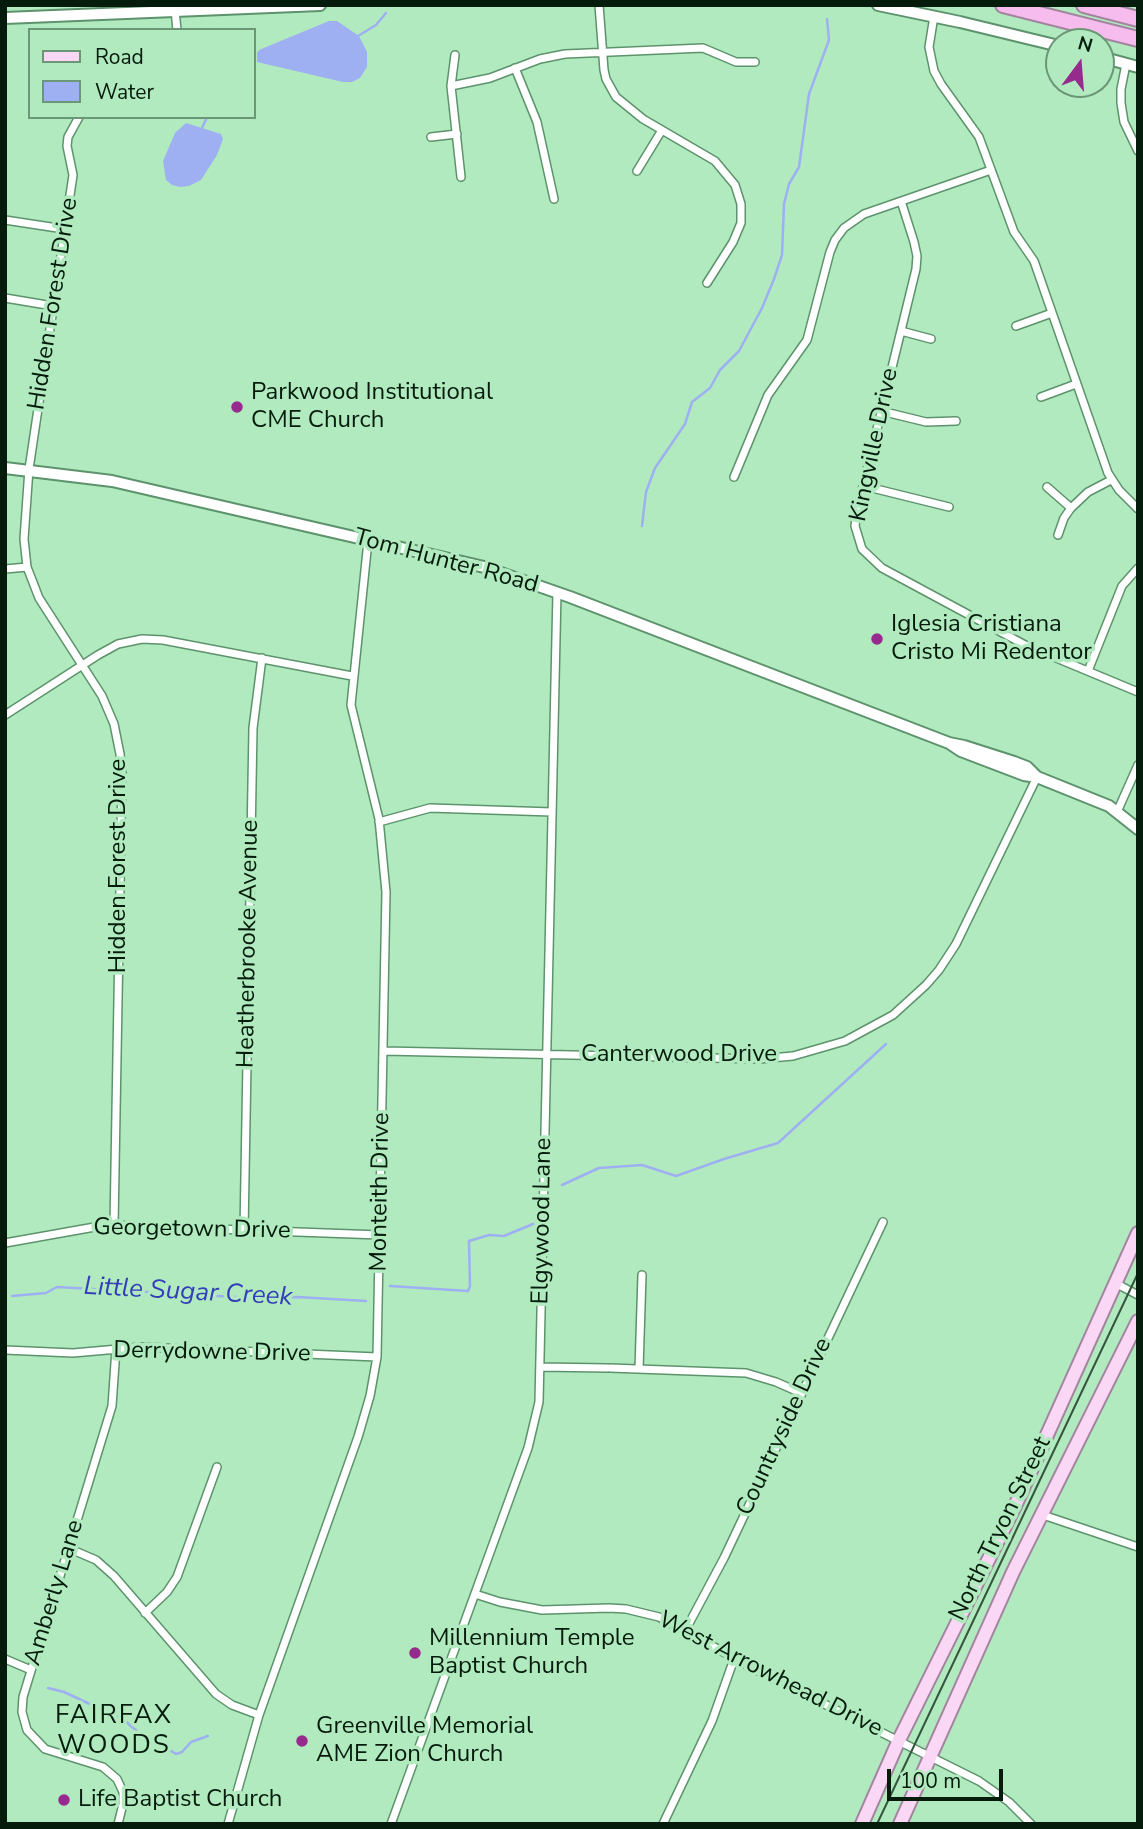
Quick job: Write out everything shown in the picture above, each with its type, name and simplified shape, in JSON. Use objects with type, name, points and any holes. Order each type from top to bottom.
[{"type":"highway","points":[[1003,5],[1138,39]]},
{"type":"highway","points":[[1084,5],[1138,19]]},
{"type":"main road","name":"North Tryon Street","points":[[862,1824],[899,1740],[1015,1506],[1138,1233]]},
{"type":"main road","name":"North Tryon Street","points":[[901,1824],[985,1631],[1138,1321]]},
{"type":"street","points":[[5,18],[320,5]]},
{"type":"street","points":[[599,5],[606,79],[616,97],[632,112],[715,161],[729,176],[739,194],[741,214],[738,232],[707,283]]},
{"type":"street","points":[[878,5],[1045,44]]},
{"type":"street","points":[[175,10],[177,28]]},
{"type":"street","points":[[934,16],[929,47],[934,71],[940,84],[975,130],[1014,232],[1034,261],[1111,480],[1138,509]]},
{"type":"street","points":[[451,86],[490,78],[555,55],[704,48],[736,62],[755,62]]},
{"type":"street","points":[[455,55],[451,86],[461,177]]},
{"type":"street","points":[[1115,61],[1132,65],[1121,89],[1121,103],[1124,122],[1138,151]]},
{"type":"street","points":[[515,68],[537,122],[554,199]]},
{"type":"street","name":"Hidden Forest Drive","points":[[78,119],[66,146],[74,175],[29,470],[24,539],[27,567],[38,598],[102,696],[111,714],[119,744],[122,774],[114,1225]]},
{"type":"street","points":[[637,171],[662,130]]},
{"type":"street","points":[[431,137],[457,134]]},
{"type":"street","points":[[734,477],[768,395],[807,340],[835,240],[856,218],[991,170]]},
{"type":"street","name":"Kingville Drive","points":[[901,201],[917,256],[855,526],[862,549],[872,561],[1024,645],[1138,692]]},
{"type":"street","points":[[5,220],[64,229]]},
{"type":"street","points":[[5,298],[53,306]]},
{"type":"street","points":[[1016,326],[1052,313]]},
{"type":"street","points":[[901,331],[931,339]]},
{"type":"street","points":[[1041,397],[1076,384]]},
{"type":"street","points":[[881,411],[926,422],[956,421]]},
{"type":"street","name":"Tom Hunter Road","points":[[5,468],[112,481],[484,567],[556,592],[948,743],[961,751],[1020,774],[1037,776],[1100,802],[1138,829]]},
{"type":"street","points":[[1058,535],[1063,518],[1071,508],[1088,492],[1111,480]]},
{"type":"street","points":[[864,486],[949,507]]},
{"type":"street","points":[[1047,487],[1071,508]]},
{"type":"street","name":"Monteith Drive","points":[[228,1824],[259,1715],[358,1437],[370,1396],[377,1357],[387,910],[379,822],[353,717],[352,676],[368,541]]},
{"type":"street","points":[[5,569],[27,567]]},
{"type":"street","points":[[1088,671],[1122,586],[1138,568]]},
{"type":"street","name":"Elgywood Lane","points":[[391,1824],[531,1437],[539,1402],[556,592]]},
{"type":"street","points":[[5,716],[82,665],[118,645],[142,639],[163,640],[352,676]]},
{"type":"street","name":"Heatherbrooke Avenue","points":[[244,1230],[253,728],[262,659]]},
{"type":"street","points":[[1117,812],[1138,765]]},
{"type":"street","name":"Canterwood Drive","points":[[384,1051],[770,1058],[814,1052],[865,1032],[905,1004],[926,985],[948,957],[1037,776]]},
{"type":"street","points":[[379,822],[414,810],[438,807],[552,812]]},
{"type":"street","name":"Countryside Drive","points":[[685,1631],[724,1558],[883,1222]]},
{"type":"street","name":"Georgetown Drive","points":[[5,1243],[114,1225],[380,1236]]},
{"type":"street","points":[[639,1369],[642,1275]]},
{"type":"street","points":[[1115,1283],[1138,1295]]},
{"type":"street","name":"Derrydowne Drive","points":[[5,1350],[73,1353],[141,1347],[377,1357]]},
{"type":"street","name":"Amberly Lane","points":[[117,1349],[112,1406],[23,1697],[22,1712],[27,1730],[45,1749],[111,1772],[123,1792],[118,1824]]},
{"type":"street","points":[[540,1367],[746,1373],[769,1379],[801,1393]]},
{"type":"street","points":[[145,1613],[167,1592],[177,1577],[217,1467]]},
{"type":"street","points":[[1043,1514],[1138,1547]]},
{"type":"street","points":[[68,1548],[87,1555],[105,1568],[215,1694],[232,1705],[259,1715]]},
{"type":"street","name":"West Arrowhead Drive","points":[[475,1594],[541,1610],[597,1607],[626,1609],[659,1617],[734,1659],[979,1781],[1009,1802],[1031,1824]]},
{"type":"street","points":[[5,1659],[31,1670]]},
{"type":"street","points":[[663,1824],[712,1721],[734,1659]]},
{"type":"water","points":[[329,21],[337,21],[359,36],[367,52],[367,67],[360,78],[343,82],[257,62],[259,50]]},
{"type":"water","points":[[186,123],[221,134],[223,139],[217,155],[201,180],[180,187],[166,180],[163,161],[175,133]]},
{"type":"waterway","points":[[358,36],[376,25],[386,13]]},
{"type":"waterway","points":[[642,526],[646,492],[655,468],[685,424],[692,402],[710,388],[720,370],[739,351],[774,279],[782,255],[784,204],[789,184],[799,167],[809,94],[829,40],[827,19]]},
{"type":"waterway","points":[[202,128],[206,119]]},
{"type":"waterway","name":"Little Sugar Creek","points":[[562,1185],[599,1168],[642,1165],[676,1176],[778,1143],[886,1044]]},
{"type":"waterway","name":"Little Sugar Creek","points":[[390,1286],[468,1291],[469,1241],[489,1235],[504,1236],[533,1224]]},
{"type":"waterway","name":"Little Sugar Creek","points":[[12,1296],[46,1293],[57,1287],[366,1301]]},
{"type":"waterway","points":[[48,1688],[64,1692],[124,1720],[145,1738],[150,1738],[176,1754],[182,1752],[191,1742],[208,1736]]},
{"type":"tram line","points":[[877,1824],[1138,1273]]},
{"type":"place","name":"Parkwood Institutional CME Church","points":[[237,407]]},
{"type":"place","name":"Iglesia Cristiana Cristo Mi Redentor","points":[[877,639]]},
{"type":"place","name":"Millennium Temple Baptist Church","points":[[415,1653]]},
{"type":"place","name":"Greenville Memorial AME Zion Church","points":[[302,1741]]},
{"type":"place","name":"Life Baptist Church","points":[[64,1800]]},
{"type":"district","name":"FAIRFAX WOODS","points":[[114,1732]]}]
